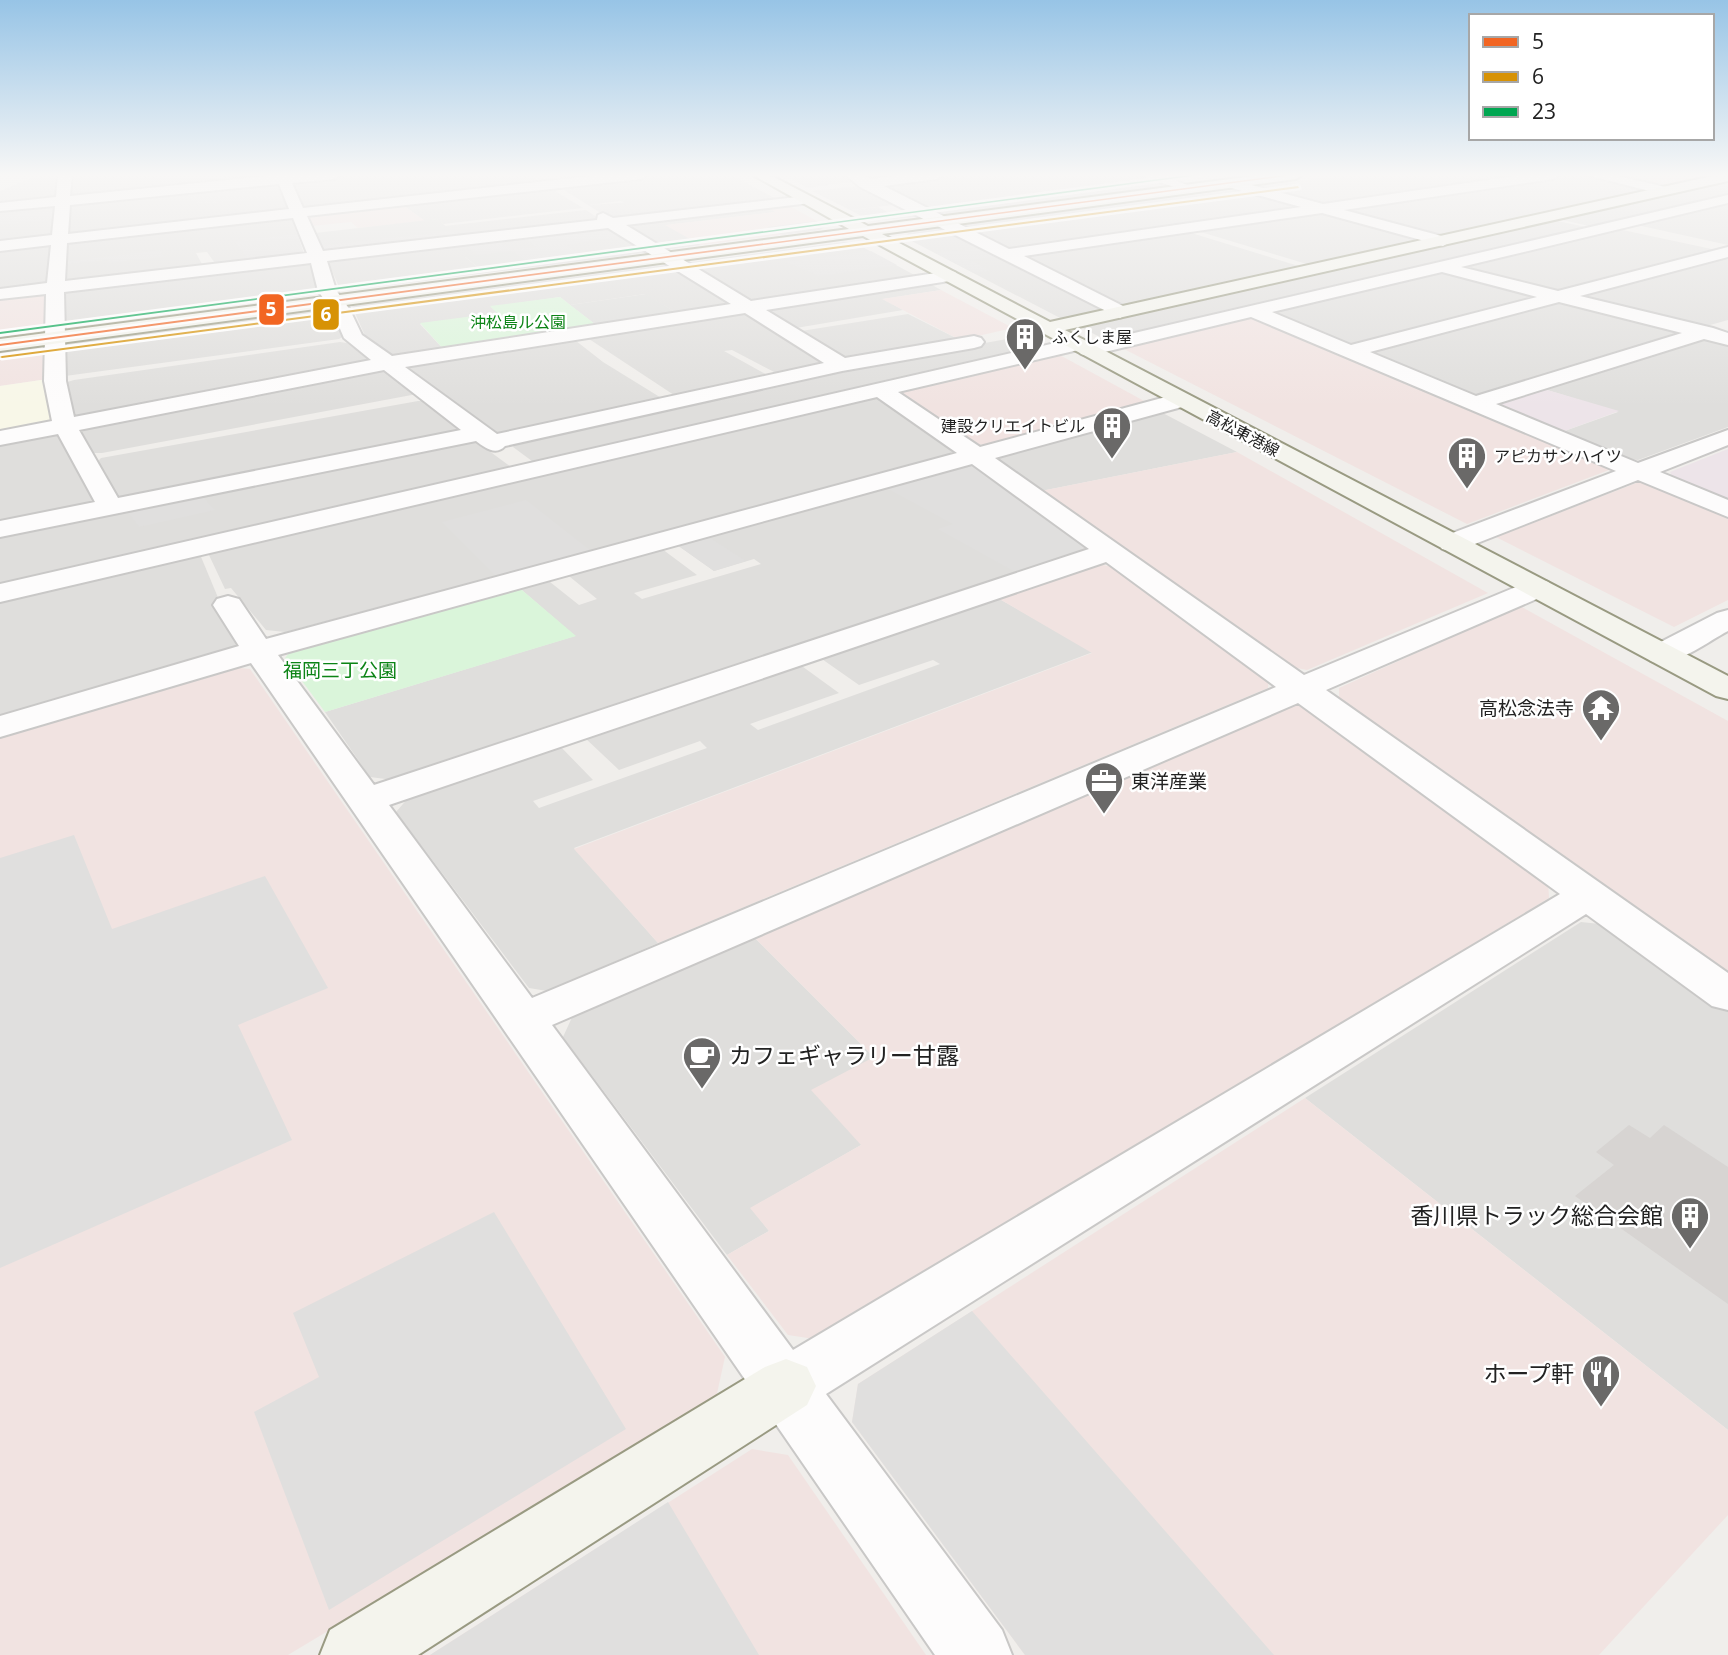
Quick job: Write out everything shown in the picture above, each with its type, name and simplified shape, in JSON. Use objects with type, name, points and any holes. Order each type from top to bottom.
[{"type":"street","points":[[59,252],[55,381],[64,424],[110,506]]},
{"type":"street","points":[[314,252],[333,301],[341,310],[354,338],[530,470]]},
{"type":"street","points":[[0,294],[356,252]]},
{"type":"street","points":[[659,252],[842,365]]},
{"type":"street","points":[[0,345],[705,252]]},
{"type":"street","name":"高松東港線","points":[[906,252],[1728,689]]},
{"type":"street","points":[[1004,252],[1120,312]]},
{"type":"street","points":[[1007,254],[1019,252]]},
{"type":"street","points":[[0,529],[110,506],[487,437],[842,365],[1047,328],[1392,252]]},
{"type":"street","points":[[0,593],[881,390],[1252,311],[1506,252]]},
{"type":"street","points":[[1351,351],[1720,252]]},
{"type":"street","points":[[1444,267],[1728,339]]},
{"type":"street","points":[[0,438],[388,363],[950,275]]},
{"type":"street","points":[[1252,311],[1728,509]]},
{"type":"street","points":[[1477,403],[1728,326]]},
{"type":"street","points":[[881,390],[1728,995]]},
{"type":"street","points":[[0,727],[258,651],[974,454],[1181,400]]},
{"type":"street","points":[[1452,543],[1728,437]]},
{"type":"street","points":[[366,800],[1109,552]]},
{"type":"street","points":[[520,1021],[1538,588]]},
{"type":"street","points":[[228,605],[520,1021],[786,1386],[977,1655]]},
{"type":"street","points":[[1662,654],[1728,619]]},
{"type":"street","points":[[355,1655],[786,1386],[1571,905],[1590,897]]},
{"type":"shaded area","points":[[0,252],[52,252],[50,284],[0,291]]},
{"type":"shaded area","points":[[65,252],[204,252],[196,253],[204,268],[62,282]]},
{"type":"shaded area","points":[[143,252],[162,252],[163,257],[109,263],[108,260],[64,262]]},
{"type":"shaded area","points":[[207,252],[304,254],[217,266]]},
{"type":"shaded area","points":[[244,252],[304,254],[251,262]]},
{"type":"shaded area","points":[[388,252],[502,252],[465,257],[485,273],[341,291],[327,260]]},
{"type":"shaded area","points":[[474,252],[502,252],[477,255]]},
{"type":"shaded area","points":[[515,252],[649,252],[535,267]]},
{"type":"shaded area","points":[[515,252],[577,252],[583,256],[625,252],[629,255],[535,267]]},
{"type":"shaded area","points":[[516,252],[535,267],[485,273],[464,256]]},
{"type":"shaded area","points":[[766,252],[872,252],[920,278],[747,302],[684,263]]},
{"type":"shaded area","points":[[873,252],[897,265],[819,276],[787,262]]},
{"type":"shaded area","points":[[933,252],[994,252],[1104,307],[1102,311],[1064,320]]},
{"type":"shaded area","points":[[992,252],[998,256],[970,260],[991,271],[974,273],[936,253]]},
{"type":"shaded area","points":[[1254,252],[1302,267],[1122,307],[1021,258],[1026,254]]},
{"type":"shaded area","points":[[1268,252],[1368,252],[1310,265]]},
{"type":"shaded area","points":[[1410,252],[1487,252],[1108,341],[1080,327]]},
{"type":"shaded area","points":[[1523,252],[1716,252],[1561,292],[1465,270],[1462,267]]},
{"type":"shaded area","points":[[1728,256],[1728,320],[1703,327],[1582,299],[1579,296]]},
{"type":"shaded area","points":[[308,262],[321,294],[62,327],[62,290]]},
{"type":"shaded area","points":[[672,264],[737,305],[680,315],[645,294],[570,305],[560,297],[491,307],[498,313],[420,324],[446,352],[394,358],[366,338],[352,306]]},
{"type":"shaded area","points":[[1441,272],[1540,297],[1360,345],[1345,343],[1272,314],[1272,310]]},
{"type":"shaded area","points":[[925,281],[941,290],[883,299],[903,310],[790,329],[761,306]]},
{"type":"shaded area","points":[[941,290],[1013,328],[960,340],[882,299]]},
{"type":"shaded area","points":[[49,292],[47,329],[0,335],[0,296]]},
{"type":"shaded area","points":[[646,294],[680,315],[600,328],[570,305]]},
{"type":"shaded area","points":[[1557,301],[1683,333],[1481,395],[1467,394],[1371,355],[1371,351]]},
{"type":"shaded area","points":[[331,309],[344,336],[339,339],[65,376],[64,344]]},
{"type":"shaded area","points":[[740,310],[829,362],[826,365],[780,375],[732,350],[724,351],[771,377],[677,397],[583,335]]},
{"type":"shaded area","points":[[908,314],[960,340],[850,359],[838,358],[795,332]]},
{"type":"shaded area","points":[[1247,317],[1261,318],[1606,464],[1609,470],[1467,524],[1120,347]]},
{"type":"shaded area","points":[[1024,336],[1044,347],[536,464],[513,447],[518,440],[874,363]]},
{"type":"shaded area","points":[[571,337],[603,362],[663,399],[508,433],[494,432],[403,366]]},
{"type":"shaded area","points":[[1703,338],[1728,342],[1728,427],[1638,460],[1620,458],[1559,433],[1618,412],[1544,389]]},
{"type":"shaded area","points":[[347,343],[371,361],[70,418],[64,383],[74,380]]},
{"type":"shaded area","points":[[45,349],[48,379],[0,386],[0,355]]},
{"type":"shaded area","points":[[1056,353],[1146,402],[985,445],[971,443],[897,392]]},
{"type":"shaded area","points":[[382,368],[417,394],[102,453],[91,453],[74,429]]},
{"type":"shaded area","points":[[48,379],[53,424],[0,435],[0,386]]},
{"type":"shaded area","points":[[1544,389],[1619,411],[1559,433],[1499,408],[1498,403]]},
{"type":"shaded area","points":[[877,396],[952,451],[951,456],[285,632],[266,630],[231,588],[225,589],[208,553]]},
{"type":"shaded area","points":[[425,401],[461,428],[455,433],[125,499],[117,498],[97,462],[101,458]]},
{"type":"shaded area","points":[[1159,411],[1237,452],[1041,491],[997,460],[1000,454]]},
{"type":"shaded area","points":[[63,430],[100,501],[0,524],[0,441]]},
{"type":"shaded area","points":[[458,441],[477,442],[511,467],[508,470],[0,587],[0,533]]},
{"type":"shaded area","points":[[1728,449],[1728,502],[1673,479],[1670,472]]},
{"type":"shaded area","points":[[1237,452],[1488,593],[1307,670],[1292,667],[1041,491]]},
{"type":"shaded area","points":[[958,464],[973,465],[1085,545],[1083,553],[1019,574],[938,529],[953,524],[881,485]]},
{"type":"shaded area","points":[[973,465],[1083,553],[393,780],[370,777],[325,712],[575,636],[516,585],[545,578],[579,605],[597,599],[564,572],[658,546],[697,575],[634,593],[642,599],[761,564],[754,559],[714,571],[673,542]]},
{"type":"shaded area","points":[[1639,482],[1652,483],[1728,515],[1728,600],[1674,627],[1496,537]]},
{"type":"shaded area","points":[[199,492],[215,510],[139,527],[124,507]]},
{"type":"shaded area","points":[[526,500],[591,551],[496,576],[442,522]]},
{"type":"shaded area","points":[[704,534],[746,561],[714,571],[673,542]]},
{"type":"shaded area","points":[[199,552],[239,648],[0,718],[0,598]]},
{"type":"shaded area","points":[[1096,564],[1115,567],[1269,677],[1268,688],[658,943],[574,849],[1092,653],[996,597]]},
{"type":"shaded area","points":[[996,597],[1093,652],[574,848],[658,943],[547,991],[529,988],[396,812],[409,797],[559,745],[593,780],[533,801],[539,808],[707,748],[700,741],[619,770],[584,737],[799,664],[839,693],[750,724],[758,730],[940,664],[933,660],[859,685],[819,657]]},
{"type":"shaded area","points":[[1520,606],[1728,721],[1728,974],[1339,701],[1339,688]]},
{"type":"shaded area","points":[[230,667],[250,669],[725,1357],[716,1398],[288,1655],[0,1655],[0,734]]},
{"type":"shaded area","points":[[1283,703],[1309,708],[1548,880],[1549,898],[1164,1132],[814,1339],[788,1335],[727,1255],[769,1231],[750,1208],[861,1145],[811,1090],[874,1057],[753,936]]},
{"type":"shaded area","points":[[74,835],[112,929],[265,876],[328,988],[238,1025],[292,1140],[0,1268],[0,858]]},
{"type":"shaded area","points":[[1581,922],[1609,925],[1728,1012],[1728,1430],[1305,1098]]},
{"type":"shaded area","points":[[753,936],[874,1057],[861,1145],[751,1208],[769,1231],[727,1255],[563,1037],[574,1013]]},
{"type":"shaded area","points":[[1305,1098],[1728,1430],[1728,1515],[1599,1655],[1025,1655],[852,1422],[858,1384]]},
{"type":"shaded area","points":[[494,1212],[626,1429],[329,1610],[254,1412],[319,1377],[293,1313]]},
{"type":"shaded area","points":[[972,1311],[1274,1655],[1025,1655],[852,1422],[858,1384]]},
{"type":"shaded area","points":[[752,1449],[788,1455],[926,1655],[430,1655]]},
{"type":"shaded area","points":[[668,1502],[759,1655],[430,1655],[477,1625]]},
{"type":"green space","name":"沖松島ル公園","points":[[560,297],[600,328],[446,352],[420,323],[497,313],[490,306]]},
{"type":"green space","name":"福岡三丁公園","points":[[516,585],[576,636],[325,712],[285,658],[295,646]]},
{"type":"building","name":"香川県トラック総合会館","points":[[1629,1125],[1650,1138],[1664,1125],[1728,1167],[1728,1304],[1575,1196],[1614,1165],[1596,1152]]},
{"type":"transit line","name":"23","points":[[0,333],[613,252]]},
{"type":"transit line","name":"5","points":[[0,345],[706,252]]},
{"type":"transit line","name":"6","points":[[2,357],[801,252]]},
{"type":"place","name":"ふくしま屋","points":[[1025,371]]},
{"type":"place","name":"建設クリエイトビル","points":[[1112,460]]},
{"type":"place","name":"アピカサンハイツ","points":[[1467,490]]},
{"type":"place","name":"高松念法寺","points":[[1601,742]]},
{"type":"place","name":"東洋産業","points":[[1104,815]]},
{"type":"place","name":"カフェギャラリー甘露","points":[[702,1090]]},
{"type":"place","name":"香川県トラック総合会館","points":[[1690,1250]]},
{"type":"place","name":"ホープ軒","points":[[1601,1408]]}]
